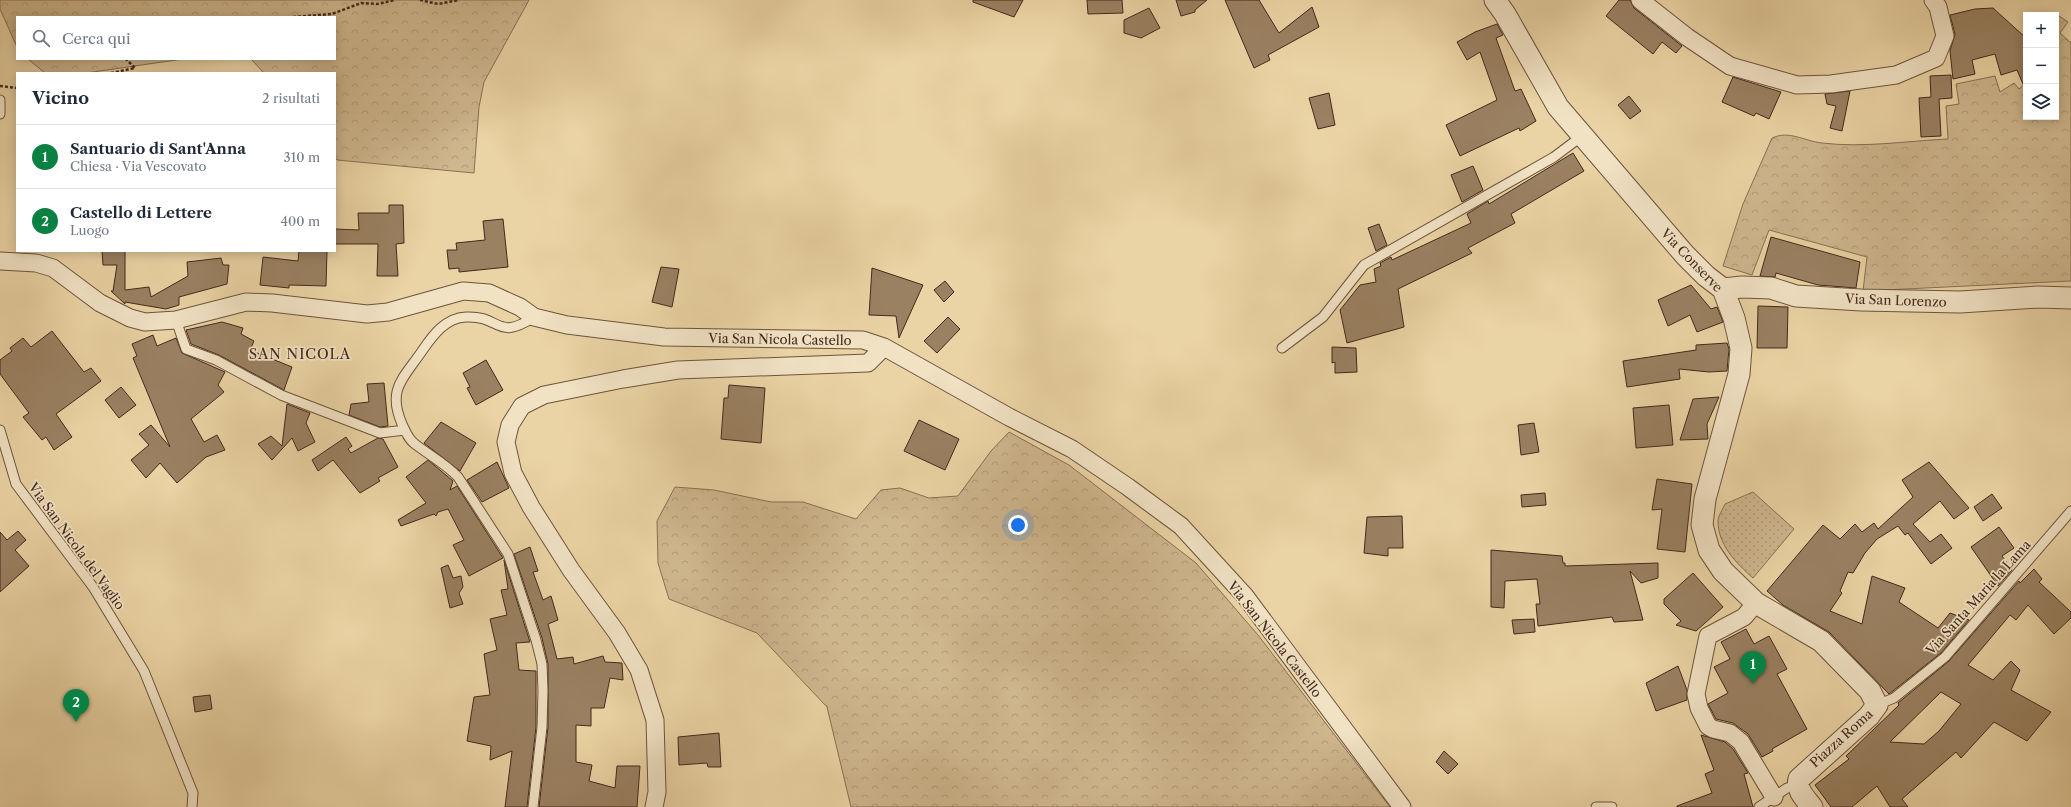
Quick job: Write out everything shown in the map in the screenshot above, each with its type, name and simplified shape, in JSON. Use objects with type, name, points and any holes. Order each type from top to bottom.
[{"type":"street","name":"Via Conserve","points":[[1494,0],[1505,14],[1558,107],[1685,255],[1706,276],[1723,289],[1734,318],[1741,348],[1739,374],[1705,499],[1702,524],[1709,550],[1723,571],[1756,603]]},
{"type":"street","points":[[1640,0],[1687,37],[1730,66],[1797,85],[1830,84],[1896,75],[1936,58],[1945,36],[1936,3]]},
{"type":"street","name":"Via San Nicola Castello","points":[[0,260],[36,263],[53,268],[100,302],[130,318],[145,322],[176,320],[246,302],[272,303],[367,314],[388,312],[463,292],[489,293],[520,307],[534,317],[567,325],[664,337],[849,339],[863,340],[884,347],[1009,417],[1072,449],[1128,487],[1181,526],[1245,596],[1402,807]]},
{"type":"street","name":"Via San Lorenzo","points":[[1723,289],[1742,287],[1772,288],[1796,296],[1861,300],[1960,302],[2038,297],[2071,298]]},
{"type":"street","points":[[654,807],[657,792],[655,720],[640,670],[618,633],[571,570],[531,507],[513,473],[506,442],[510,425],[522,406],[544,395],[678,370],[868,363],[884,347]]},
{"type":"street","points":[[1756,603],[1744,616],[1708,636],[1696,694],[1699,708],[1708,726],[1713,729],[1730,733],[1741,742],[1774,798]]},
{"type":"street","name":"Piazza Roma","points":[[1756,603],[1821,642],[1870,691],[1877,704],[1869,716],[1798,778],[1797,785]]},
{"type":"street","points":[[1797,785],[1802,795],[1812,807]]},
{"type":"lane","points":[[0,100],[0,114]]},
{"type":"lane","points":[[1282,348],[1323,317],[1364,265],[1554,157],[1582,136]]},
{"type":"lane","points":[[533,807],[542,727],[542,664],[536,640],[508,554],[458,477],[452,470],[414,443],[405,430],[396,410],[395,396],[398,387],[441,327],[448,322],[465,317],[484,318],[505,329],[519,327],[534,317]]},
{"type":"lane","points":[[176,320],[186,349],[216,360],[281,395],[380,433],[405,430]]},
{"type":"lane","name":"Via San Nicola del Vaglio","points":[[0,430],[16,484],[93,587],[144,671],[193,793],[192,807]]},
{"type":"lane","name":"Via Santa Maria la Lama","points":[[1877,704],[1894,698],[1945,656],[2071,511]]},
{"type":"lane","points":[[1759,807],[1787,788],[1797,785]]},
{"type":"lane","points":[[1596,807],[1612,807]]},
{"type":"path","points":[[306,16],[332,14],[361,3],[377,4],[395,0]]},
{"type":"path","points":[[420,0],[438,4],[459,0]]},
{"type":"path","points":[[116,72],[135,68],[127,60]]},
{"type":"path","points":[[0,86],[16,88]]},
{"type":"green space","points":[[0,0],[529,0],[484,82],[479,107],[474,173],[337,160],[336,72],[263,72],[252,60],[336,60],[336,16],[16,16],[16,45],[0,9]]},
{"type":"green space","points":[[2059,16],[2068,22],[2060,33],[2071,43],[2071,281],[1863,291],[1867,257],[1769,230],[1752,275],[1723,266],[1743,204],[1772,138],[1784,135],[1822,143],[1854,145],[1948,139],[1946,106],[1959,104],[1956,84],[1995,76],[2000,92],[2014,83],[2019,89],[2023,86],[2023,120],[2059,120]]},
{"type":"green space","points":[[29,60],[176,60],[93,72],[44,72]]},
{"type":"green space","points":[[1009,432],[1069,465],[1196,563],[1258,635],[1390,807],[851,807],[827,707],[757,633],[669,599],[658,563],[657,521],[675,487],[714,490],[771,502],[803,502],[856,519],[881,490],[900,488],[929,498],[958,496],[991,451]]},
{"type":"green space","points":[[1753,492],[1794,529],[1753,578],[1734,560],[1729,553],[1721,538],[1718,521],[1725,504]]},
{"type":"building","points":[[973,0],[1023,0],[1014,17],[973,2]]},
{"type":"building","points":[[1087,0],[1122,0],[1123,13],[1088,14]]},
{"type":"building","points":[[1176,0],[1207,0],[1195,10],[1195,12],[1181,16]]},
{"type":"building","points":[[1225,0],[1259,0],[1279,33],[1312,7],[1319,27],[1268,55],[1270,60],[1254,68]]},
{"type":"building","points":[[1619,0],[1630,0],[1634,8],[1682,46],[1676,53],[1662,42],[1653,54],[1606,16]]},
{"type":"building","points":[[1149,8],[1160,28],[1141,38],[1124,33],[1124,20]]},
{"type":"building","points":[[1993,8],[2023,35],[2023,84],[2017,70],[2001,75],[1995,54],[1972,60],[1975,74],[1953,79],[1950,51],[1955,34],[1950,15],[1975,9]]},
{"type":"building","points":[[1497,24],[1503,35],[1496,38],[1515,91],[1521,89],[1536,121],[1520,131],[1519,128],[1460,156],[1446,125],[1497,100],[1480,52],[1467,60],[1457,42],[1475,32]]},
{"type":"building","points":[[1951,75],[1952,98],[1939,99],[1941,136],[1921,137],[1919,98],[1931,97],[1930,76]]},
{"type":"building","points":[[1733,77],[1781,92],[1769,119],[1756,113],[1754,116],[1722,102]]},
{"type":"building","points":[[1850,91],[1842,131],[1830,128],[1836,106],[1827,104],[1825,94]]},
{"type":"building","points":[[1329,93],[1335,125],[1318,129],[1309,98]]},
{"type":"building","points":[[1629,96],[1641,111],[1630,119],[1618,105]]},
{"type":"building","points":[[1573,153],[1584,171],[1511,214],[1515,223],[1468,248],[1472,253],[1398,289],[1404,327],[1347,343],[1340,310],[1360,285],[1376,282],[1374,269],[1381,266],[1380,263],[1391,257],[1392,260],[1471,223],[1467,214],[1488,201],[1489,204]]},
{"type":"building","points":[[1473,166],[1483,190],[1462,202],[1451,175]]},
{"type":"building","points":[[389,205],[403,205],[404,243],[396,244],[398,276],[377,276],[378,244],[336,244],[336,229],[359,230],[358,213],[389,213]]},
{"type":"building","points":[[503,219],[508,267],[459,272],[459,268],[449,269],[447,250],[457,250],[456,243],[485,240],[483,221]]},
{"type":"building","points":[[1379,224],[1387,245],[1376,251],[1368,228]]},
{"type":"building","points":[[1771,237],[1860,262],[1856,288],[1818,285],[1776,273],[1775,277],[1760,276]]},
{"type":"building","points":[[102,252],[125,252],[125,290],[149,287],[151,297],[188,276],[187,262],[221,258],[223,265],[229,265],[227,284],[179,297],[179,305],[166,309],[125,302],[125,304],[111,291],[113,291],[117,265],[103,265]]},
{"type":"building","points":[[299,252],[327,252],[326,286],[289,285],[289,288],[260,285],[263,257],[298,261]]},
{"type":"building","points":[[661,267],[679,269],[672,307],[652,302]]},
{"type":"building","points":[[872,268],[923,285],[899,338],[896,316],[869,315]]},
{"type":"building","points":[[945,281],[954,292],[944,302],[934,290]]},
{"type":"building","points":[[1691,285],[1711,309],[1717,307],[1723,322],[1697,332],[1690,315],[1668,326],[1658,300]]},
{"type":"building","points":[[1758,306],[1788,307],[1787,348],[1757,348]]},
{"type":"building","points":[[948,317],[960,329],[937,353],[924,341]]},
{"type":"building","points":[[222,322],[243,328],[241,334],[254,341],[250,350],[292,367],[284,390],[219,355],[191,344],[186,330]]},
{"type":"building","points":[[52,331],[84,372],[91,368],[101,381],[56,414],[72,437],[54,450],[46,437],[42,440],[23,417],[29,413],[0,374],[0,360],[12,351],[10,348],[23,338],[31,347]]},
{"type":"building","points":[[153,335],[157,346],[176,338],[182,353],[225,372],[218,385],[224,392],[191,419],[204,442],[217,435],[225,450],[206,457],[177,483],[160,463],[146,478],[131,460],[149,445],[139,434],[151,425],[170,447],[133,358],[137,356],[132,344]]},
{"type":"building","points":[[1727,343],[1729,349],[1727,371],[1709,372],[1679,369],[1680,379],[1627,387],[1623,361],[1696,350],[1696,345]]},
{"type":"building","points":[[1332,347],[1356,348],[1357,372],[1335,373],[1335,362],[1332,363]]},
{"type":"building","points":[[486,360],[503,390],[476,405],[467,388],[470,387],[463,373]]},
{"type":"building","points":[[384,383],[388,426],[380,427],[349,415],[351,404],[369,402],[367,384]]},
{"type":"building","points":[[729,385],[765,388],[761,443],[721,439],[724,398],[728,398]]},
{"type":"building","points":[[121,387],[136,405],[119,418],[105,400]]},
{"type":"building","points":[[1719,397],[1707,424],[1708,439],[1680,440],[1693,399]]},
{"type":"building","points":[[287,404],[310,413],[306,423],[315,442],[298,451],[292,438],[272,460],[258,444],[271,436],[282,446]]},
{"type":"building","points":[[1669,405],[1673,445],[1636,448],[1633,408]]},
{"type":"building","points":[[919,420],[959,439],[945,470],[904,451]]},
{"type":"building","points":[[441,422],[476,443],[460,471],[424,443]]},
{"type":"building","points":[[1534,423],[1539,452],[1521,455],[1518,425]]},
{"type":"building","points":[[346,437],[352,446],[348,449],[351,453],[378,438],[383,439],[398,467],[378,478],[380,481],[360,493],[333,460],[318,471],[312,460]]},
{"type":"building","points":[[428,460],[453,481],[450,490],[457,486],[503,558],[469,576],[453,545],[464,540],[448,509],[438,512],[436,516],[434,514],[401,526],[398,520],[426,503],[406,477]]},
{"type":"building","points":[[497,462],[509,488],[482,502],[467,480]]},
{"type":"building","points":[[1929,462],[1969,508],[1954,519],[1940,501],[1913,524],[1930,542],[1941,534],[1952,548],[1931,564],[1908,533],[1905,535],[1898,526],[1877,539],[1865,553],[1853,573],[1848,572],[1840,591],[1842,593],[1830,611],[1862,624],[1872,576],[1905,588],[1899,602],[1938,628],[1950,613],[1969,620],[1941,653],[1889,694],[1829,632],[1783,605],[1767,591],[1823,525],[1840,539],[1855,524],[1862,532],[1874,523],[1878,529],[1913,497],[1902,480]]},
{"type":"building","points":[[1657,479],[1692,484],[1685,552],[1657,549],[1662,509],[1652,510]]},
{"type":"building","points":[[1545,493],[1546,505],[1522,507],[1521,495]]},
{"type":"building","points":[[1992,494],[2002,508],[1983,521],[1974,507]]},
{"type":"building","points":[[1402,516],[1403,548],[1388,548],[1388,556],[1364,553],[1367,517]]},
{"type":"building","points":[[1999,527],[2014,548],[2002,556],[2012,570],[1998,586],[1971,547]]},
{"type":"building","points":[[18,531],[26,540],[15,550],[29,566],[0,592],[0,532],[7,540]]},
{"type":"building","points":[[530,547],[538,571],[533,572],[543,600],[551,596],[558,620],[548,624],[557,659],[573,657],[574,664],[603,656],[605,662],[622,663],[623,680],[610,678],[604,708],[591,708],[591,726],[576,725],[576,762],[592,765],[589,781],[615,788],[617,766],[640,766],[637,807],[539,807],[548,727],[548,664],[542,638],[514,554]]},
{"type":"building","points":[[1491,550],[1562,556],[1565,566],[1658,563],[1658,578],[1641,583],[1630,571],[1643,620],[1614,622],[1612,617],[1538,626],[1536,604],[1540,604],[1537,579],[1505,581],[1504,608],[1491,607]]},
{"type":"building","points":[[504,560],[530,642],[516,643],[519,670],[536,671],[536,727],[527,807],[505,807],[512,751],[490,760],[491,746],[467,741],[474,697],[490,695],[484,654],[497,650],[490,619],[507,615],[501,590],[508,589]]},
{"type":"building","points":[[448,565],[453,578],[461,576],[463,587],[459,593],[463,604],[450,608],[441,568]]},
{"type":"building","points":[[2034,569],[2042,579],[2039,582],[2071,612],[2071,618],[2054,634],[2028,605],[2016,620],[2010,615],[1968,665],[1993,680],[2011,661],[2020,670],[2011,690],[2051,712],[2027,741],[1994,722],[1961,758],[1956,752],[1902,799],[1908,807],[1890,807],[1877,786],[1852,807],[1831,807],[1815,785],[1849,759],[1846,756],[1899,705],[1898,703],[1949,661],[2019,581],[2020,583]],"holes":[[[1941,692],[1961,704],[1939,731],[1924,744],[1890,742]]]},
{"type":"building","points":[[1693,573],[1723,607],[1696,631],[1676,625],[1681,621],[1664,604],[1664,599]]},
{"type":"building","points":[[1534,619],[1535,632],[1514,634],[1512,620]]},
{"type":"building","points":[[1746,629],[1754,644],[1769,636],[1787,669],[1777,674],[1807,729],[1772,749],[1773,751],[1762,757],[1748,734],[1733,723],[1716,719],[1708,704],[1728,693],[1714,667],[1730,659],[1721,642]]},
{"type":"building","points":[[1678,666],[1687,690],[1687,700],[1656,711],[1646,683]]},
{"type":"building","points":[[210,695],[212,709],[195,712],[193,697]]},
{"type":"building","points":[[719,733],[721,767],[708,767],[707,763],[679,765],[678,737]]},
{"type":"building","points":[[1701,735],[1725,742],[1733,749],[1748,773],[1744,774],[1753,807],[1677,807],[1712,793],[1705,774],[1714,770]]},
{"type":"building","points":[[1444,751],[1458,764],[1448,774],[1436,762]]},
{"type":"place","name":"Santuario di Sant'Anna","points":[[1753,684]]},
{"type":"place","name":"Castello di Lettere","points":[[76,722]]},
{"type":"district","name":"SAN NICOLA","points":[[300,354]]}]
